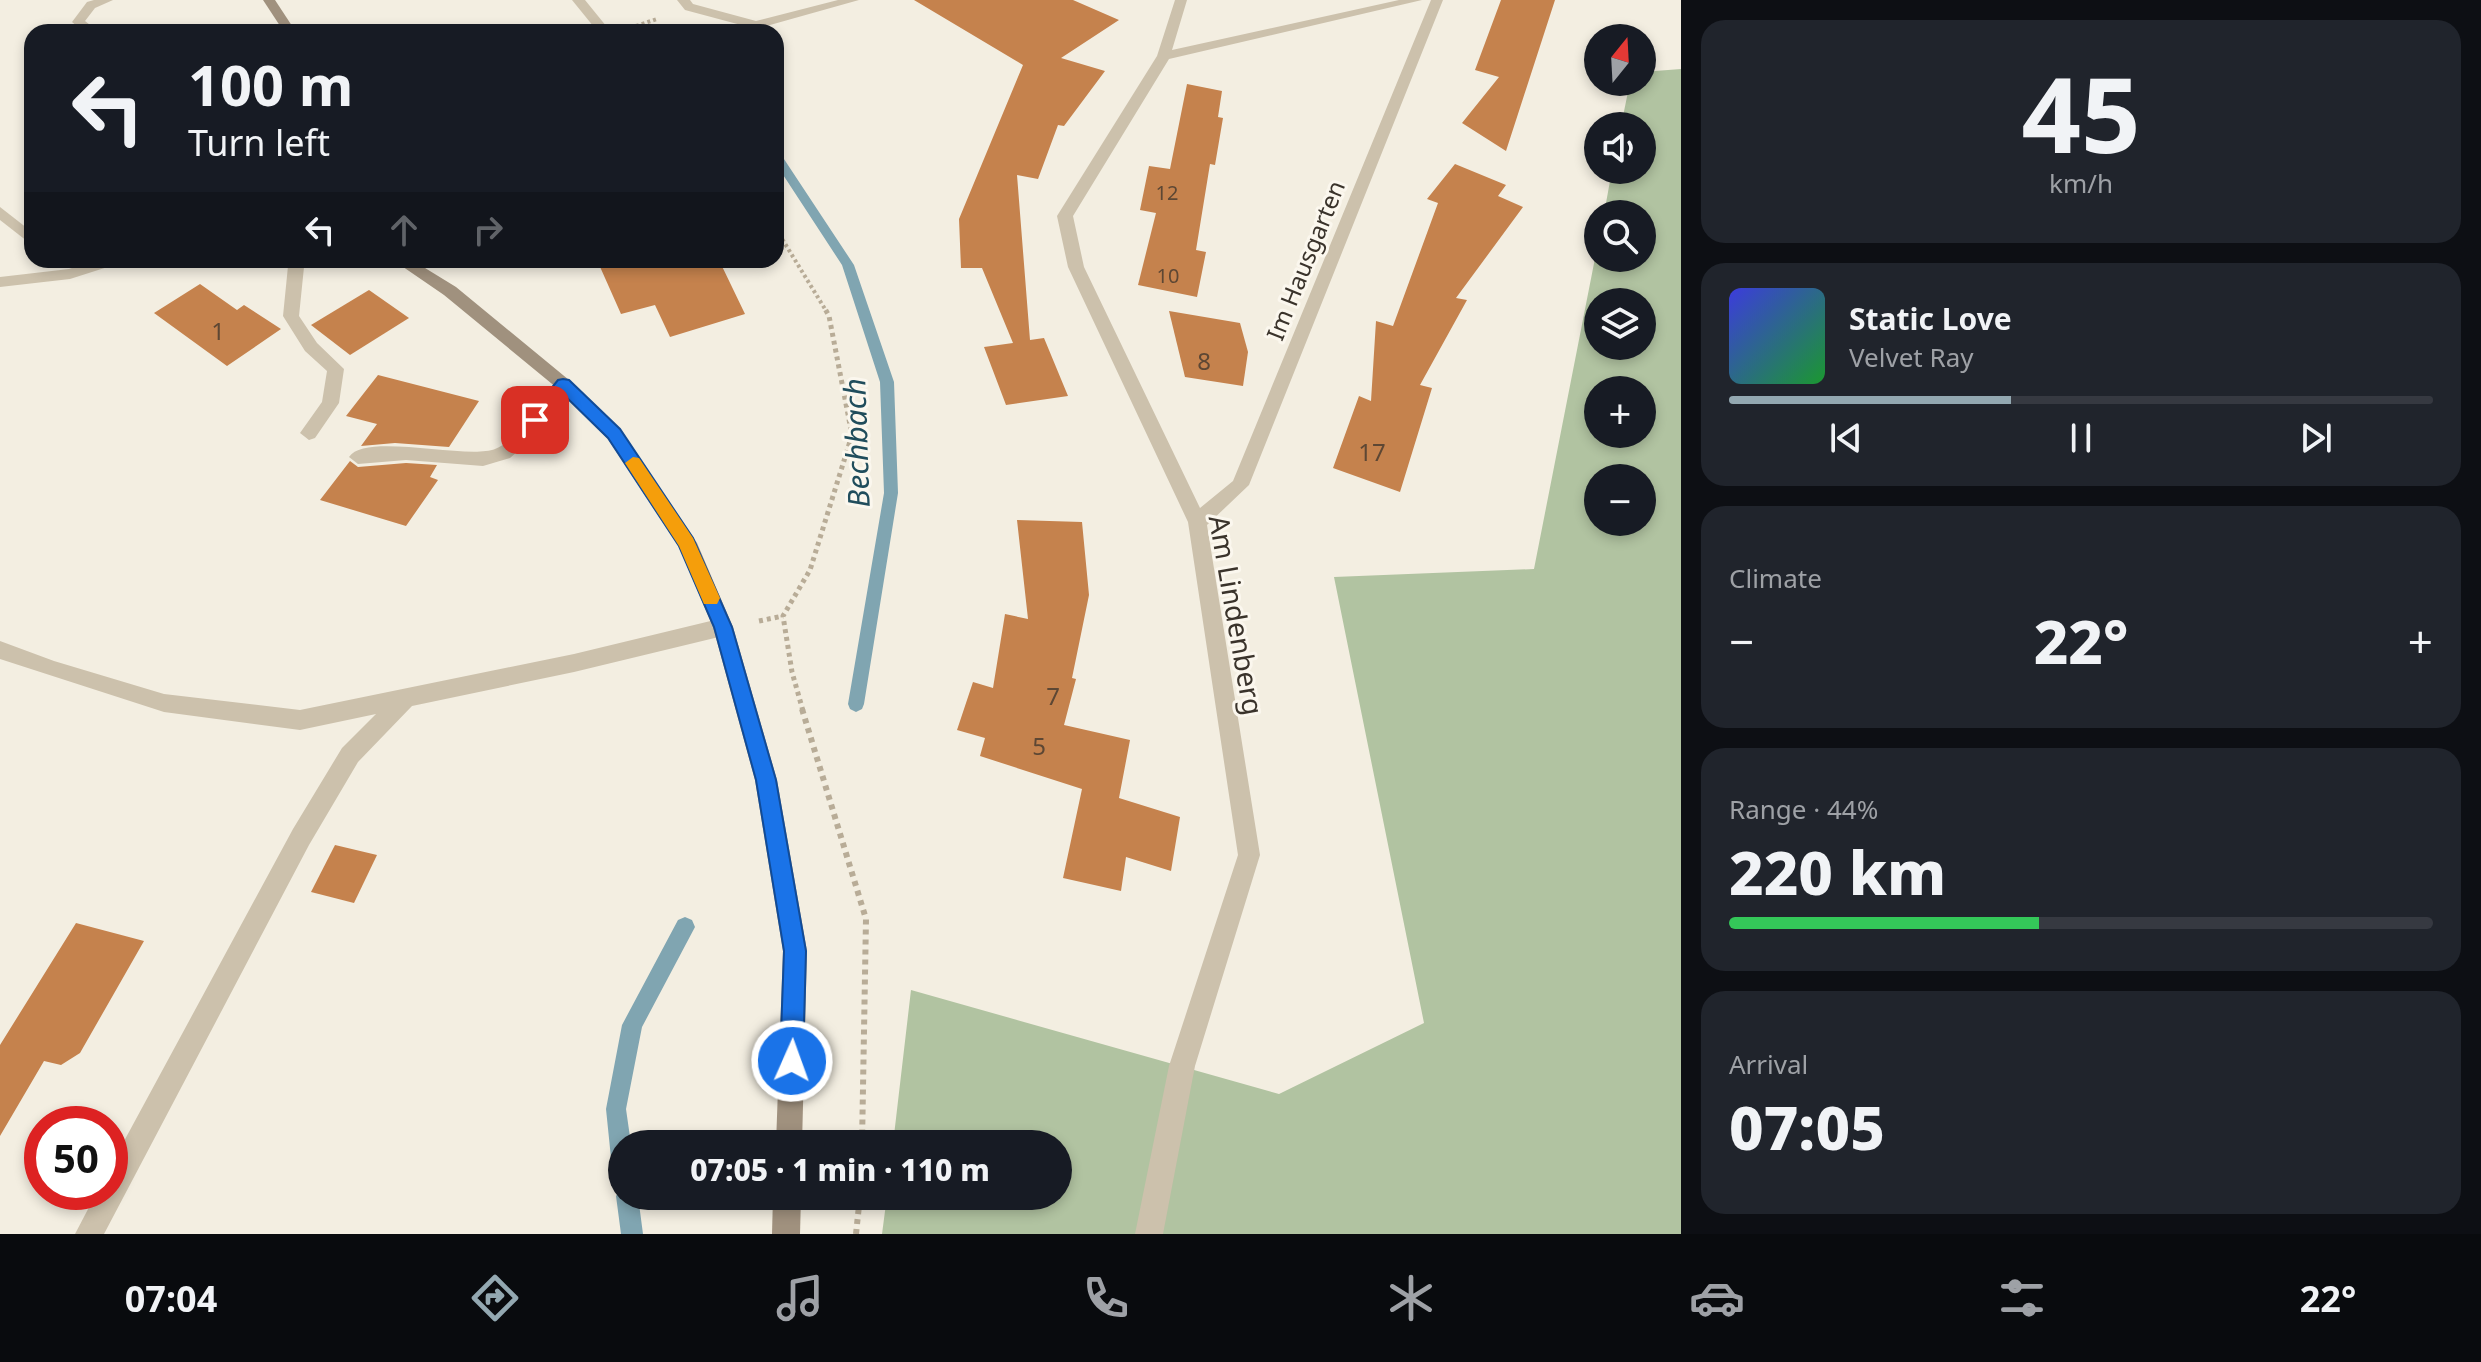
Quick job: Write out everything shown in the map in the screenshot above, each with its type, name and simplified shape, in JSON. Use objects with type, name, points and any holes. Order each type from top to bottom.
[{"type":"main road","points":[[269,0],[285,24]]},
{"type":"main road","points":[[414,268],[450,291],[563,384],[614,434],[687,543],[723,627],[766,780],[795,951],[789,1130]]},
{"type":"main road","points":[[786,1234],[787,1210]]},
{"type":"street","points":[[81,24],[78,22],[91,5],[107,0]]},
{"type":"street","points":[[578,0],[598,24]]},
{"type":"street","points":[[683,0],[689,7],[752,24]]},
{"type":"street","points":[[760,24],[853,0]]},
{"type":"street","name":"Am Lindenberg","points":[[1149,1234],[1182,1066],[1249,855],[1197,522],[1076,267],[1065,216],[1164,56],[1181,0]]},
{"type":"street","points":[[1164,56],[1416,0]]},
{"type":"street","name":"Im Hausgarten","points":[[1197,522],[1240,485],[1437,0]]},
{"type":"street","points":[[0,212],[24,233]]},
{"type":"street","points":[[63,268],[70,274]]},
{"type":"street","points":[[0,282],[70,274],[88,268]]},
{"type":"street","points":[[296,268],[291,316],[311,347],[336,369],[330,403],[309,433]]},
{"type":"street","points":[[358,457],[406,453],[483,459],[504,453],[521,438],[563,384]]},
{"type":"street","points":[[0,650],[164,703],[300,720],[574,663],[723,627]]},
{"type":"street","points":[[89,1234],[317,809],[350,755],[408,696]]},
{"type":"path","points":[[784,242],[829,316],[852,435],[810,570],[783,616],[792,672],[823,786],[866,919],[862,1130]]},
{"type":"path","points":[[856,1234],[859,1210]]},
{"type":"green space","points":[[1681,69],[1681,1234],[882,1234],[885,1210],[1072,1210],[1072,1130],[895,1130],[911,990],[1279,1094],[1424,1023],[1334,577],[1534,569],[1584,314],[1584,360],[1656,360],[1656,288],[1589,288],[1592,272],[1656,272],[1656,200],[1607,200],[1609,184],[1656,184],[1656,112],[1624,112],[1627,96],[1656,96],[1656,71]]},
{"type":"building","points":[[914,0],[1073,0],[1119,20],[1061,58],[1105,71],[1064,126],[1058,125],[1038,179],[1017,175],[1030,340],[1044,338],[1068,396],[1006,405],[984,347],[1013,343],[982,268],[961,268],[959,219],[1023,65]]},
{"type":"building","points":[[1501,0],[1555,0],[1506,151],[1462,123],[1499,77],[1475,70]]},
{"type":"building","points":[[1187,84],[1222,91],[1218,117],[1223,118],[1215,165],[1210,164],[1196,250],[1206,252],[1197,297],[1138,285],[1156,213],[1140,210],[1149,166],[1170,169]]},
{"type":"building","points":[[1455,164],[1506,185],[1498,196],[1523,207],[1456,298],[1467,300],[1420,385],[1432,388],[1400,492],[1333,468],[1359,396],[1371,401],[1376,321],[1393,326],[1438,203],[1427,199]]},
{"type":"building","points":[[601,268],[723,268],[745,314],[670,337],[655,305],[621,314]]},
{"type":"building","points":[[200,284],[237,310],[244,305],[281,329],[227,366],[154,313]]},
{"type":"building","points":[[369,290],[409,318],[350,355],[311,325]]},
{"type":"building","points":[[1169,311],[1240,323],[1248,352],[1243,386],[1185,377]]},
{"type":"building","points":[[378,375],[479,401],[449,447],[395,443],[361,446],[377,424],[346,416]]},
{"type":"building","points":[[350,461],[358,467],[406,463],[437,465],[430,477],[438,480],[406,526],[320,500]]},
{"type":"building","points":[[1017,520],[1082,522],[1089,595],[1072,678],[1076,679],[1064,725],[1130,740],[1119,798],[1180,817],[1171,871],[1126,857],[1121,891],[1063,878],[1082,789],[980,756],[985,738],[957,730],[973,682],[993,688],[1005,614],[1028,619]]},
{"type":"building","points":[[335,845],[377,855],[354,903],[311,892]]},
{"type":"building","points":[[76,923],[144,941],[80,1053],[61,1065],[44,1061],[0,1136],[0,1045]]},
{"type":"waterway","name":"Bechbach","points":[[784,167],[848,265],[887,382],[891,493],[856,704]]},
{"type":"waterway","name":"Bechbach","points":[[619,1130],[616,1109],[632,1025],[685,927]]},
{"type":"waterway","name":"Bechbach","points":[[629,1210],[632,1234]]},
{"type":"slow traffic","points":[[633,463],[687,543],[711,598]]},
{"type":"route","points":[[535,420],[563,384],[614,434],[687,543],[723,627],[766,780],[795,951],[792,1061]]}]
